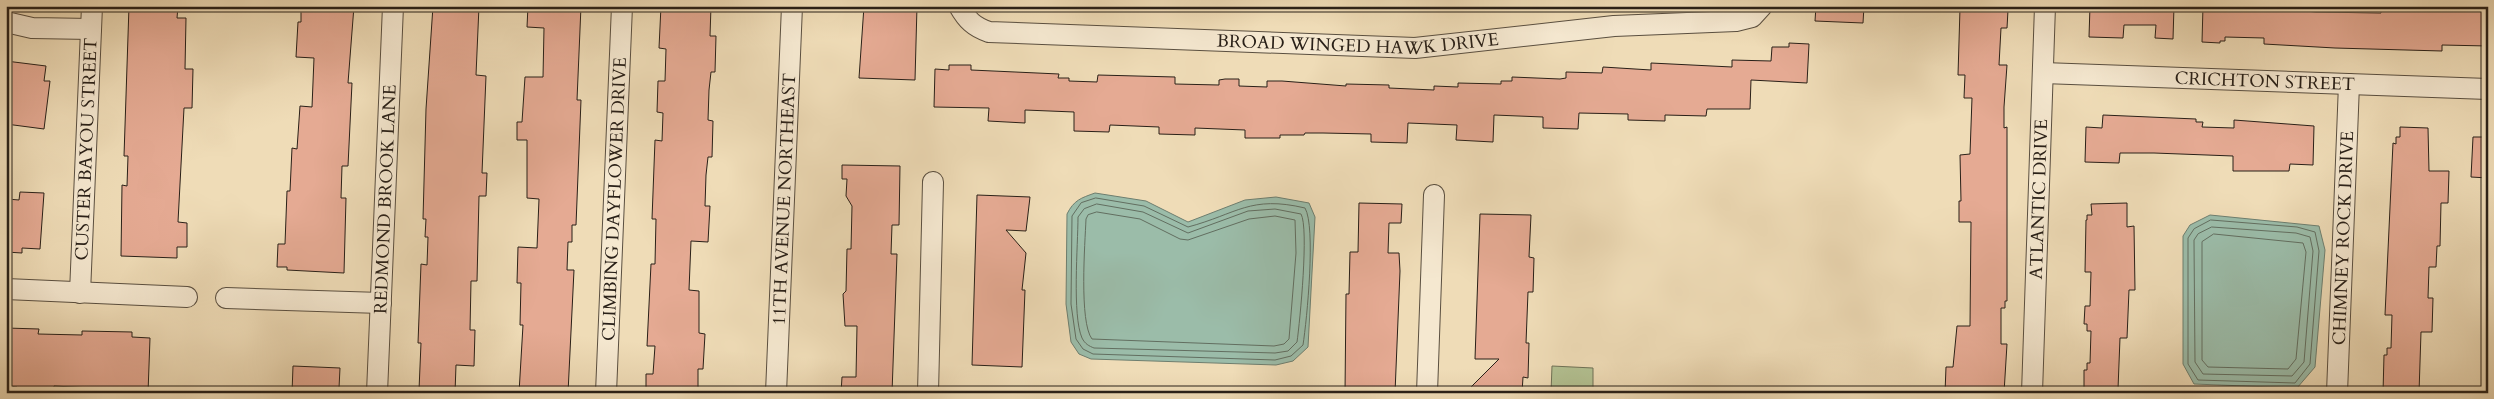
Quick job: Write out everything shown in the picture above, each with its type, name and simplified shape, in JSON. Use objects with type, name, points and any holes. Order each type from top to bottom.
[{"type":"street","name":"CUSTER BAYOU STREET","points":[[80,293],[92,6]]},
{"type":"street","name":"REDMOND BROOK LANE","points":[[378,393],[393,6]]},
{"type":"street","name":"CLIMBING DAYFLOWER DRIVE","points":[[606,393],[622,6]]},
{"type":"street","name":"11TH AVENUE NORTHEAST","points":[[776,393],[792,6]]},
{"type":"street","name":"BROAD WINGED HAWK DRIVE","points":[[959,6],[967,19],[976,28],[989,32],[1415,48],[1614,26],[1736,21],[1752,17],[1762,6]]},
{"type":"street","name":"ATLANTIC DRIVE","points":[[2032,393],[2045,6]]},
{"type":"street","points":[[6,22],[32,28],[91,29]]},
{"type":"street","name":"CRICHTON STREET","points":[[2043,73],[2488,89]]},
{"type":"street","name":"CHIMNEY ROCK DRIVE","points":[[2337,393],[2349,84]]},
{"type":"street","points":[[928,393],[933,182]]},
{"type":"street","points":[[1427,393],[1434,195]]},
{"type":"street","points":[[6,289],[187,297]]},
{"type":"street","points":[[226,298],[380,303]]},
{"type":"shaded area","points":[[1552,366],[1593,368],[1593,393],[1551,393]]},
{"type":"water","points":[[1095,193],[1146,201],[1188,222],[1245,200],[1276,197],[1309,203],[1315,217],[1308,347],[1293,361],[1276,365],[1091,359],[1079,354],[1071,342],[1066,304],[1067,214],[1078,200]]},
{"type":"water","points":[[2210,215],[2319,226],[2325,250],[2315,367],[2297,388],[2194,384],[2183,364],[2183,236],[2190,225]]},
{"type":"building","points":[[129,6],[178,6],[177,18],[186,18],[185,69],[193,69],[192,108],[184,108],[178,222],[187,223],[187,247],[177,247],[177,258],[121,256],[122,185],[127,186],[128,156],[124,156]]},
{"type":"building","points":[[301,6],[354,6],[348,83],[352,83],[348,166],[342,166],[341,198],[346,198],[344,273],[287,270],[287,267],[277,267],[278,244],[285,244],[287,191],[290,191],[292,148],[297,149],[300,106],[312,107],[314,58],[296,57],[298,22],[301,22]]},
{"type":"building","points":[[433,6],[479,6],[476,75],[486,76],[482,173],[487,173],[486,196],[479,196],[477,281],[471,281],[470,330],[475,330],[474,366],[456,365],[455,393],[420,393],[419,390],[421,343],[418,343],[421,264],[427,265],[428,237],[425,237],[426,219],[423,219],[426,109]]},
{"type":"building","points":[[528,6],[581,6],[577,100],[581,100],[576,225],[572,225],[572,242],[568,242],[567,270],[574,270],[568,393],[519,393],[523,325],[520,325],[521,283],[517,283],[518,247],[537,248],[539,199],[527,198],[527,140],[517,140],[517,122],[522,122],[525,77],[543,77],[544,28],[527,27]]},
{"type":"building","points":[[661,6],[711,6],[710,36],[716,36],[715,72],[711,72],[709,90],[708,120],[713,121],[712,157],[708,157],[706,175],[705,206],[710,206],[708,242],[691,241],[689,290],[699,291],[699,333],[705,334],[703,369],[698,369],[698,393],[646,393],[646,374],[653,374],[655,346],[647,346],[651,264],[655,264],[656,219],[652,219],[655,140],[662,141],[663,113],[657,112],[658,81],[665,81],[666,49],[659,48]]},
{"type":"building","points":[[864,6],[917,6],[915,80],[859,78]]},
{"type":"building","points":[[1816,6],[1864,6],[1863,23],[1815,21]]},
{"type":"building","points":[[2090,6],[2174,6],[2173,39],[2155,38],[2156,25],[2124,25],[2123,38],[2089,37]]},
{"type":"building","points":[[2203,6],[2283,6],[2283,9],[2316,12],[2381,13],[2381,6],[2488,6],[2488,46],[2442,45],[2442,51],[2264,44],[2264,38],[2225,37],[2225,41],[2220,41],[2220,43],[2202,42]]},
{"type":"building","points":[[1960,8],[2008,10],[2007,28],[2001,28],[1999,65],[2007,65],[2004,128],[2007,127],[2007,301],[2005,301],[2005,308],[2001,308],[2001,344],[2007,344],[2004,393],[1945,393],[1946,367],[1953,367],[1957,326],[1970,326],[1971,222],[1959,222],[1959,201],[1961,201],[1960,155],[1970,154],[1972,98],[1964,98],[1965,75],[1958,75]]},
{"type":"building","points":[[1789,43],[1809,44],[1807,83],[1751,80],[1750,109],[1707,109],[1706,116],[1665,115],[1665,121],[1628,120],[1628,114],[1579,113],[1578,129],[1543,128],[1543,117],[1494,115],[1493,142],[1456,140],[1457,125],[1408,123],[1407,143],[1371,142],[1371,134],[1305,133],[1304,135],[1280,135],[1280,138],[1245,138],[1245,130],[1195,128],[1195,135],[1159,134],[1159,127],[1110,125],[1109,132],[1074,131],[1074,112],[1025,110],[1025,123],[988,121],[989,108],[934,107],[935,69],[949,70],[949,65],[971,65],[971,70],[1059,74],[1058,78],[1069,78],[1069,81],[1097,82],[1098,75],[1175,77],[1175,84],[1219,85],[1219,80],[1239,79],[1239,86],[1267,87],[1267,81],[1282,81],[1346,86],[1346,84],[1389,85],[1389,88],[1434,90],[1434,86],[1458,87],[1458,83],[1501,84],[1501,81],[1512,81],[1512,77],[1560,79],[1566,78],[1566,72],[1602,73],[1603,67],[1651,70],[1651,63],[1732,67],[1732,60],[1771,61],[1772,47],[1789,47]]},
{"type":"building","points":[[6,61],[46,66],[44,81],[50,81],[44,129],[6,124]]},
{"type":"building","points":[[2103,115],[2196,119],[2196,122],[2203,122],[2202,127],[2234,128],[2234,120],[2314,126],[2313,165],[2290,164],[2289,171],[2233,171],[2233,156],[2154,153],[2120,153],[2119,163],[2085,162],[2086,127],[2102,128]]},
{"type":"building","points":[[2400,127],[2428,128],[2429,171],[2449,171],[2448,203],[2441,203],[2440,246],[2437,246],[2436,267],[2429,267],[2428,298],[2433,298],[2432,332],[2421,332],[2419,393],[2383,393],[2384,355],[2387,355],[2387,348],[2391,348],[2392,315],[2385,315],[2393,143],[2396,144],[2396,137],[2400,137]]},
{"type":"building","points":[[2473,137],[2488,137],[2488,178],[2471,177]]},
{"type":"building","points":[[842,165],[900,166],[899,225],[892,225],[891,254],[897,254],[892,393],[841,393],[842,377],[856,377],[857,326],[845,326],[843,294],[846,291],[847,249],[851,249],[852,206],[846,196],[847,179],[842,179]]},
{"type":"building","points":[[20,192],[44,193],[40,249],[22,248],[22,253],[6,252],[7,199],[19,200]]},
{"type":"building","points":[[977,195],[1030,197],[1026,231],[1006,230],[1026,253],[1022,290],[1025,290],[1022,367],[972,365]]},
{"type":"building","points":[[1359,203],[1402,204],[1401,223],[1389,223],[1388,253],[1399,253],[1400,271],[1395,393],[1345,393],[1346,294],[1349,294],[1350,252],[1358,252]]},
{"type":"building","points":[[2127,203],[2127,227],[2134,226],[2135,290],[2129,290],[2127,338],[2120,338],[2118,389],[2084,388],[2084,370],[2087,370],[2087,363],[2090,363],[2091,331],[2087,331],[2087,324],[2084,324],[2085,306],[2090,306],[2091,272],[2085,272],[2087,215],[2092,215],[2091,204]]},
{"type":"building","points":[[1480,214],[1531,215],[1529,257],[1534,258],[1533,292],[1528,292],[1526,343],[1529,343],[1528,378],[1523,377],[1522,393],[1465,393],[1499,359],[1475,359]]},
{"type":"building","points":[[6,328],[39,329],[38,334],[82,335],[82,331],[132,332],[132,337],[150,338],[148,393],[111,393],[111,389],[54,386],[54,391],[21,393],[17,387],[6,386]]},
{"type":"building","points":[[293,366],[340,368],[339,388],[333,388],[333,393],[292,393]]}]
